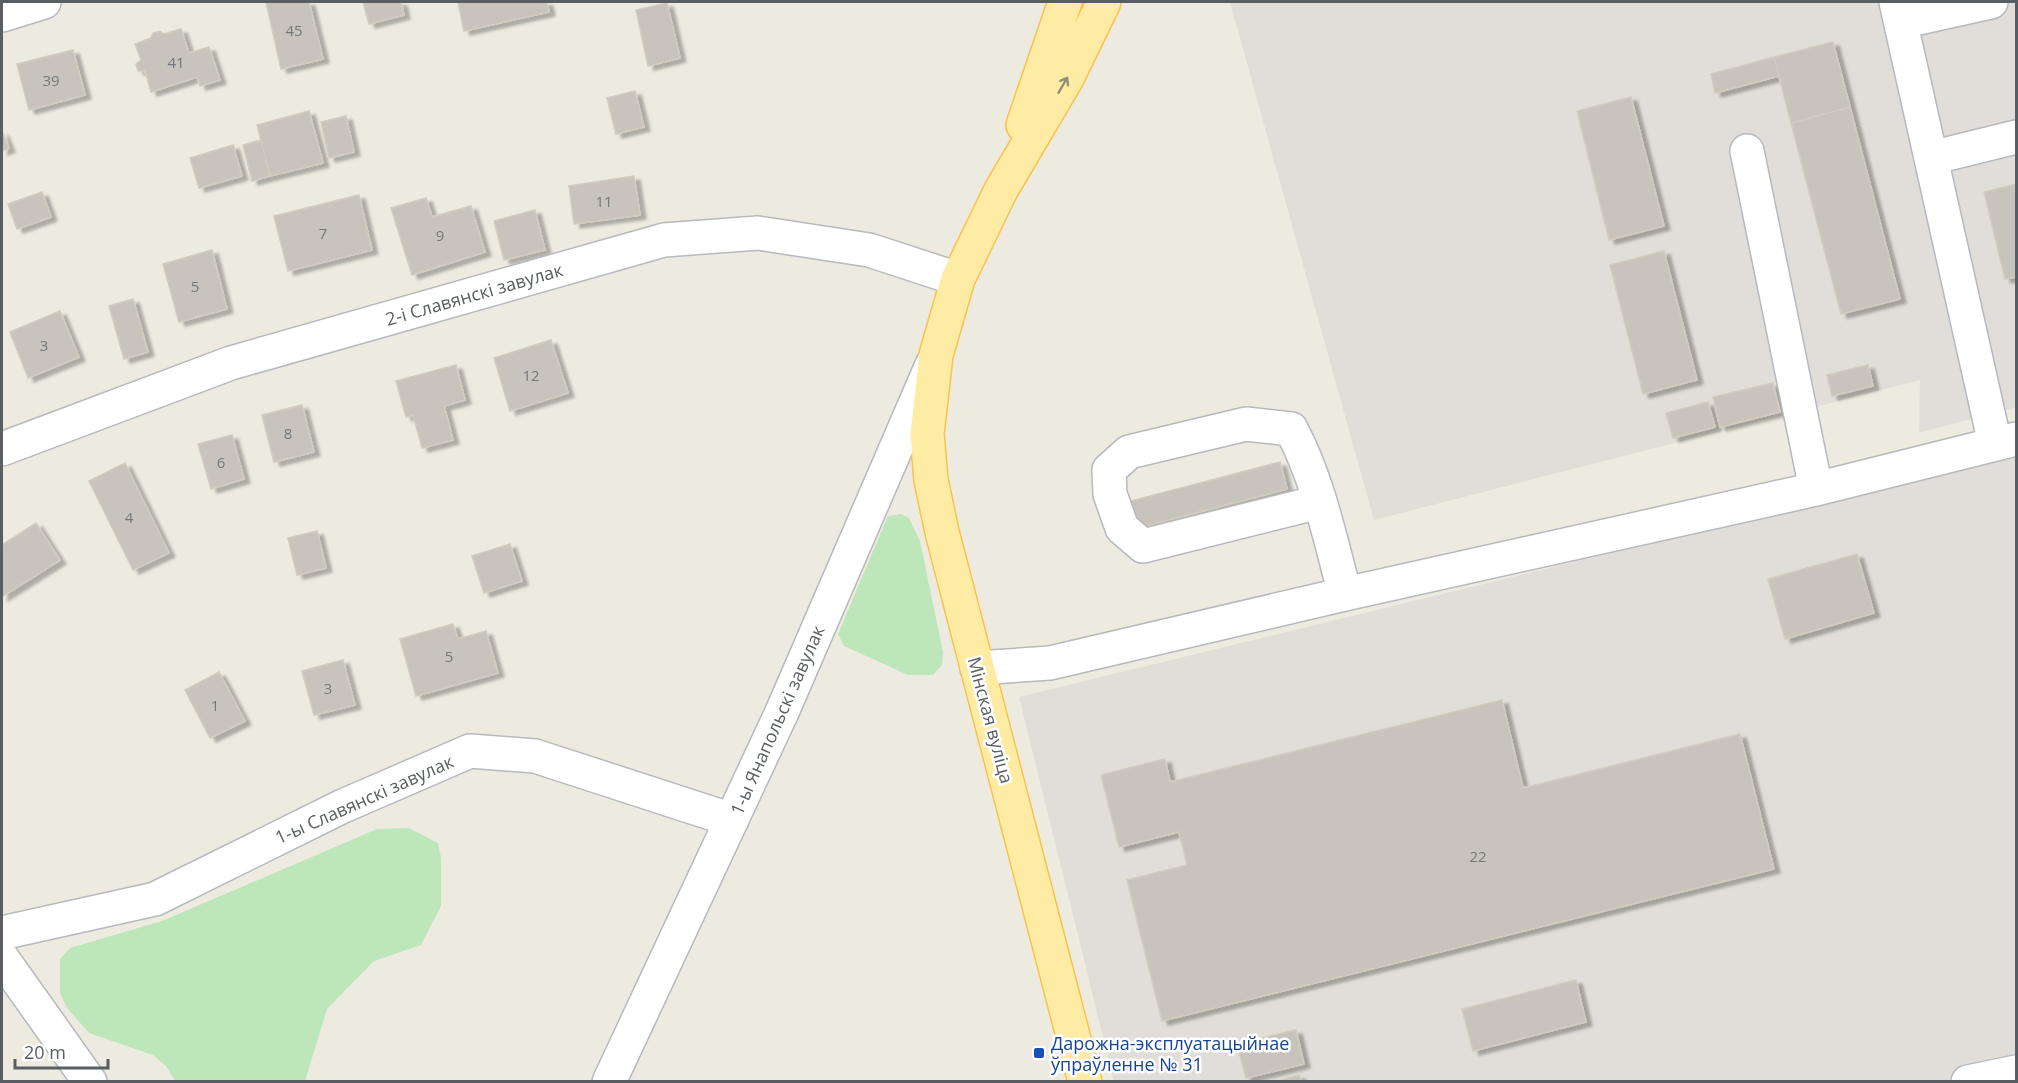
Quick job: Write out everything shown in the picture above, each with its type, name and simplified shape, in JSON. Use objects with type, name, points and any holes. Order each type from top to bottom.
[{"type":"main road","points":[[1001,190],[1065,2]]},
{"type":"main road","points":[[1001,190],[1067,78],[1104,2]]},
{"type":"main road","name":"Мінская вуліца","points":[[1001,190],[958,279],[936,355],[927,434],[931,480],[977,668],[1085,1082]]},
{"type":"street","points":[[2,15],[44,2]]},
{"type":"street","points":[[977,668],[1050,663],[1345,594],[1816,489],[2006,442],[1931,158],[1898,12],[1991,2]]},
{"type":"street","points":[[1931,158],[2016,136]]},
{"type":"street","points":[[1747,151],[1816,489]]},
{"type":"street","name":"2-і Славянскі завулак","points":[[2,449],[231,363],[664,240],[758,234],[869,250],[958,279]]},
{"type":"street","name":"1-ы Янапольскі завулак","points":[[609,1082],[782,712],[936,355]]},
{"type":"street","points":[[1319,502],[1143,546],[1122,528],[1110,494],[1109,470],[1129,452],[1246,424],[1291,429],[1305,455],[1319,502],[1345,594]]},
{"type":"street","name":"1-ы Славянскі завулак","points":[[2,933],[155,899],[343,806],[470,751],[535,756],[732,820]]},
{"type":"street","points":[[2,958],[90,1082]]},
{"type":"street","points":[[1968,1082],[2016,1072]]},
{"type":"shaded area","points":[[1230,2],[2016,2],[2016,407],[1919,433],[1920,380],[1374,520]]},
{"type":"shaded area","points":[[2016,458],[2016,1081],[1114,1081],[1019,697],[1965,467]]},
{"type":"green space","points":[[901,514],[909,518],[920,541],[943,652],[942,665],[933,675],[908,675],[844,646],[838,634],[888,516]]},
{"type":"green space","points":[[409,828],[438,843],[441,858],[441,906],[421,945],[374,961],[327,1009],[305,1081],[175,1081],[166,1066],[153,1055],[89,1033],[67,1008],[60,993],[60,959],[70,948],[162,921],[377,829]]},
{"type":"building","points":[[266,2],[309,2],[323,59],[281,69]]},
{"type":"building","points":[[363,2],[401,2],[404,15],[369,24]]},
{"type":"building","points":[[458,2],[547,2],[549,12],[464,31]]},
{"type":"building","points":[[667,3],[680,58],[648,66],[636,10]]},
{"type":"building","points":[[181,29],[189,53],[209,47],[220,80],[200,86],[197,77],[151,92],[145,71],[138,71],[136,64],[141,60],[135,44],[151,38],[153,33],[160,31],[164,34]]},
{"type":"building","points":[[1833,42],[1850,107],[1791,123],[1774,57]]},
{"type":"building","points":[[73,50],[85,95],[29,110],[17,64]]},
{"type":"building","points":[[1774,57],[1779,76],[1715,93],[1711,74]]},
{"type":"building","points":[[635,91],[644,127],[616,134],[607,98]]},
{"type":"building","points":[[1631,97],[1664,226],[1609,240],[1577,111]]},
{"type":"building","points":[[1850,107],[1900,299],[1841,314],[1791,123]]},
{"type":"building","points":[[309,111],[323,163],[270,176],[257,125]]},
{"type":"building","points":[[346,116],[354,152],[329,158],[321,122]]},
{"type":"building","points":[[2,131],[9,148],[2,151]]},
{"type":"building","points":[[261,140],[270,176],[252,181],[243,145]]},
{"type":"building","points":[[233,145],[242,176],[199,188],[190,158]]},
{"type":"building","points":[[634,176],[640,215],[574,224],[569,186]]},
{"type":"building","points":[[2016,184],[2016,277],[2005,279],[1984,192]]},
{"type":"building","points":[[42,192],[51,217],[17,229],[8,204]]},
{"type":"building","points":[[359,195],[372,250],[288,271],[274,216]]},
{"type":"building","points":[[426,198],[432,217],[471,206],[485,252],[412,275],[391,208]]},
{"type":"building","points":[[535,210],[545,250],[504,260],[494,221]]},
{"type":"building","points":[[212,250],[227,309],[179,322],[163,264]]},
{"type":"building","points":[[1664,251],[1697,380],[1643,394],[1610,265]]},
{"type":"building","points":[[133,299],[148,352],[124,359],[109,306]]},
{"type":"building","points":[[60,311],[79,357],[28,378],[10,332]]},
{"type":"building","points":[[551,340],[568,393],[510,411],[494,358]]},
{"type":"building","points":[[456,365],[465,400],[444,406],[453,440],[422,448],[413,415],[406,417],[396,381]]},
{"type":"building","points":[[1868,365],[1873,386],[1832,396],[1827,375]]},
{"type":"building","points":[[1773,383],[1780,412],[1720,427],[1713,397]]},
{"type":"building","points":[[1708,402],[1715,427],[1673,438],[1666,413]]},
{"type":"building","points":[[302,405],[314,452],[274,462],[262,415]]},
{"type":"building","points":[[232,435],[244,479],[211,489],[198,444]]},
{"type":"building","points":[[1280,462],[1287,489],[1138,528],[1131,501]]},
{"type":"building","points":[[125,463],[169,553],[133,570],[89,481]]},
{"type":"building","points":[[36,523],[60,560],[2,597],[2,545]]},
{"type":"building","points":[[317,531],[326,568],[297,575],[288,538]]},
{"type":"building","points":[[510,544],[522,581],[484,593],[472,556]]},
{"type":"building","points":[[1857,554],[1874,613],[1785,639],[1768,579]]},
{"type":"building","points":[[453,624],[458,639],[486,631],[498,673],[416,696],[400,639]]},
{"type":"building","points":[[343,660],[355,705],[314,715],[302,671]]},
{"type":"building","points":[[219,672],[245,721],[210,738],[185,690]]},
{"type":"building","points":[[1502,700],[1523,788],[1740,734],[1774,869],[1162,1021],[1127,880],[1187,865],[1179,832],[1119,847],[1101,775],[1165,759],[1170,782]]},
{"type":"building","points":[[1576,980],[1586,1022],[1473,1051],[1462,1009]]},
{"type":"building","points":[[1296,1030],[1304,1064],[1246,1078],[1237,1044]]},
{"type":"building","points":[[1299,1075],[1301,1082],[1275,1082]]},
{"type":"place","name":"Дарожна-эксплуатацыйнае ўпраўленне № 31","points":[[1039,1053]]}]
